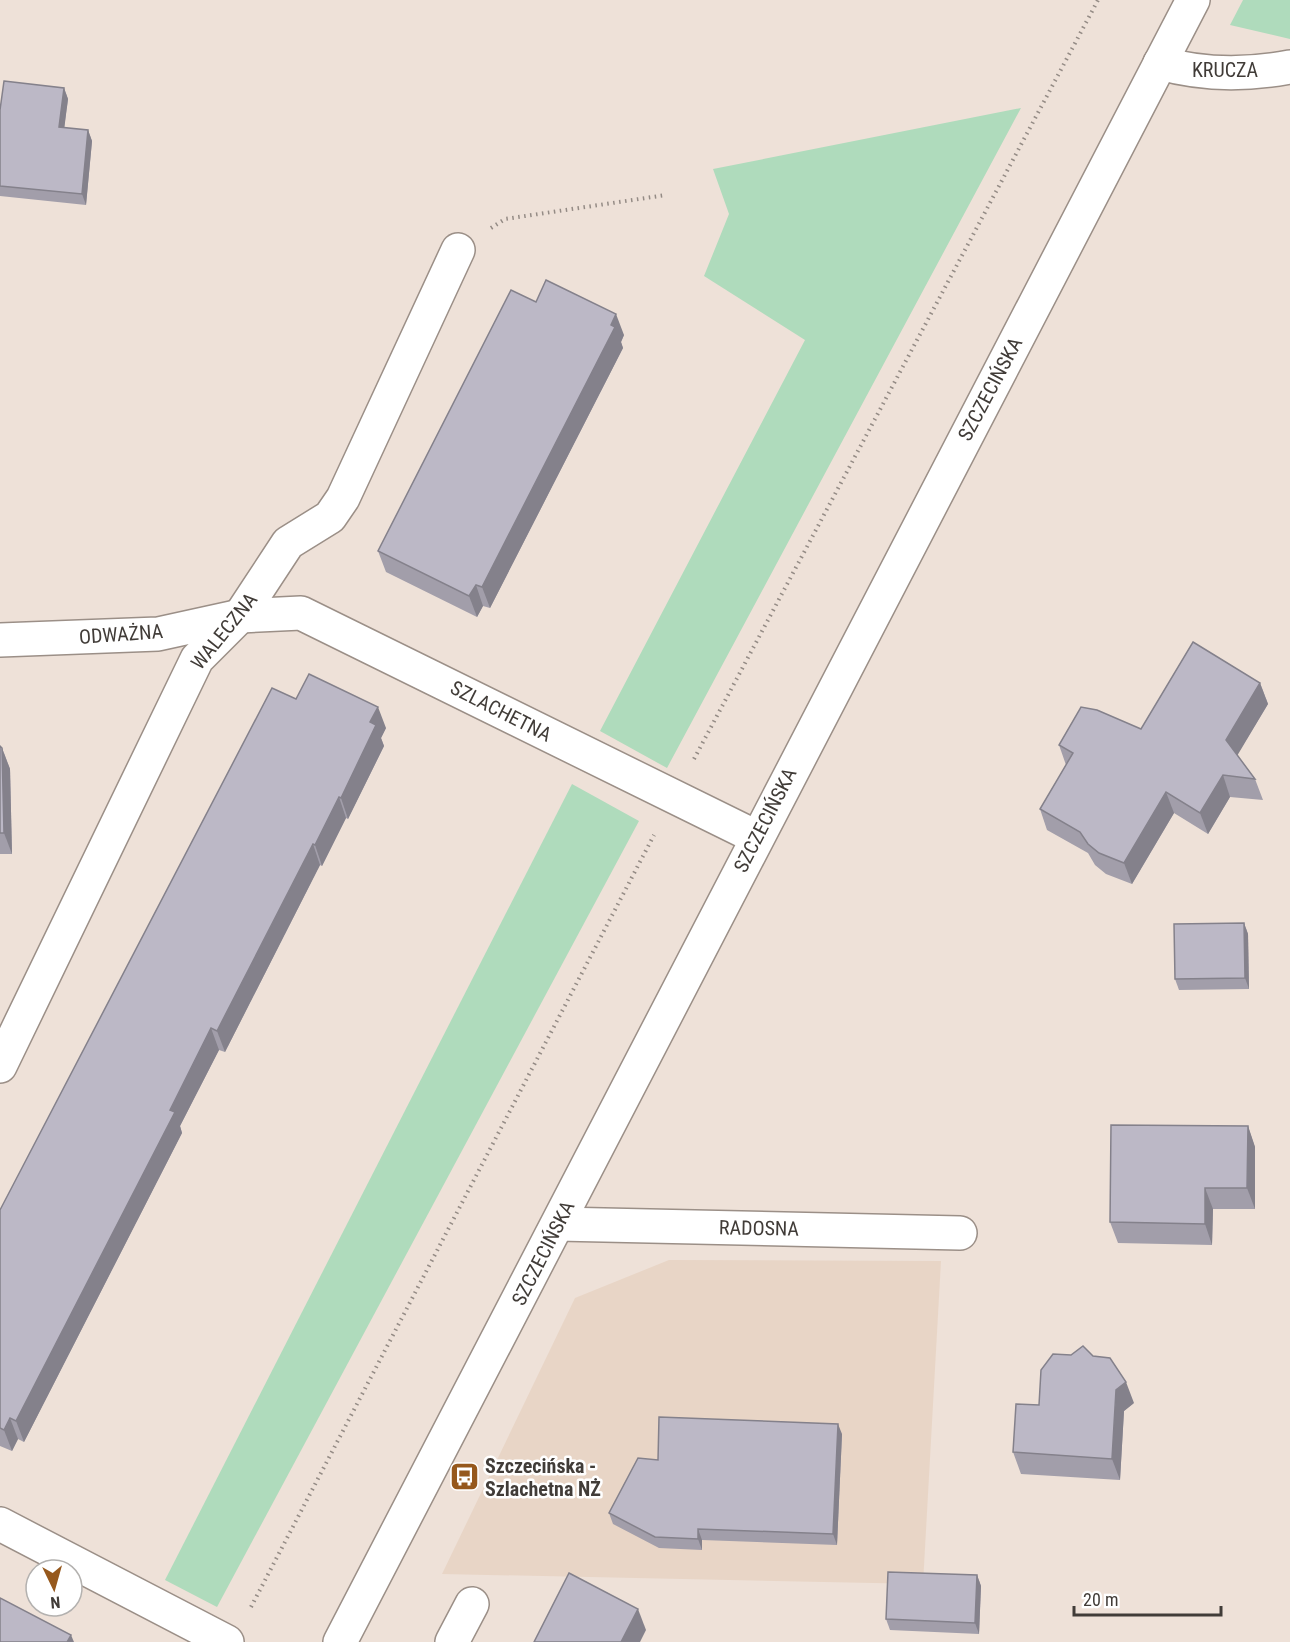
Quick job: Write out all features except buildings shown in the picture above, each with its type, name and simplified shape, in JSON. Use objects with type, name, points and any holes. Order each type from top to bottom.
[{"type":"street","name":"SZCZECIŃSKA","points":[[340,1642],[1192,0]]},
{"type":"street","name":"KRUCZA","points":[[1160,63],[1181,69],[1216,73],[1251,72],[1290,67]]},
{"type":"street","name":"WALECZNA","points":[[0,1066],[197,659],[240,616],[288,543],[330,517],[343,498],[458,250]]},
{"type":"street","name":"SZLACHETNA","points":[[240,616],[301,613],[329,624],[756,837]]},
{"type":"street","name":"ODWAŻNA","points":[[0,640],[158,634],[240,616]]},
{"type":"street","name":"RADOSNA","points":[[558,1224],[960,1233]]},
{"type":"street","points":[[0,1524],[227,1642]]},
{"type":"street","points":[[452,1642],[472,1604]]},
{"type":"path","points":[[458,250],[505,219],[666,195]]},
{"type":"shaded area","points":[[669,1260],[941,1261],[923,1584],[442,1574],[575,1298]]},
{"type":"green space","points":[[1243,0],[1290,0],[1290,39],[1230,25]]},
{"type":"green space","points":[[1021,108],[667,768],[600,731],[805,340],[704,276],[729,214],[713,169]]},
{"type":"green space","points":[[572,784],[639,821],[217,1607],[165,1580]]},
{"type":"place","name":"Szczecińska - Szlachetna NŻ","points":[[464,1477]]}]
